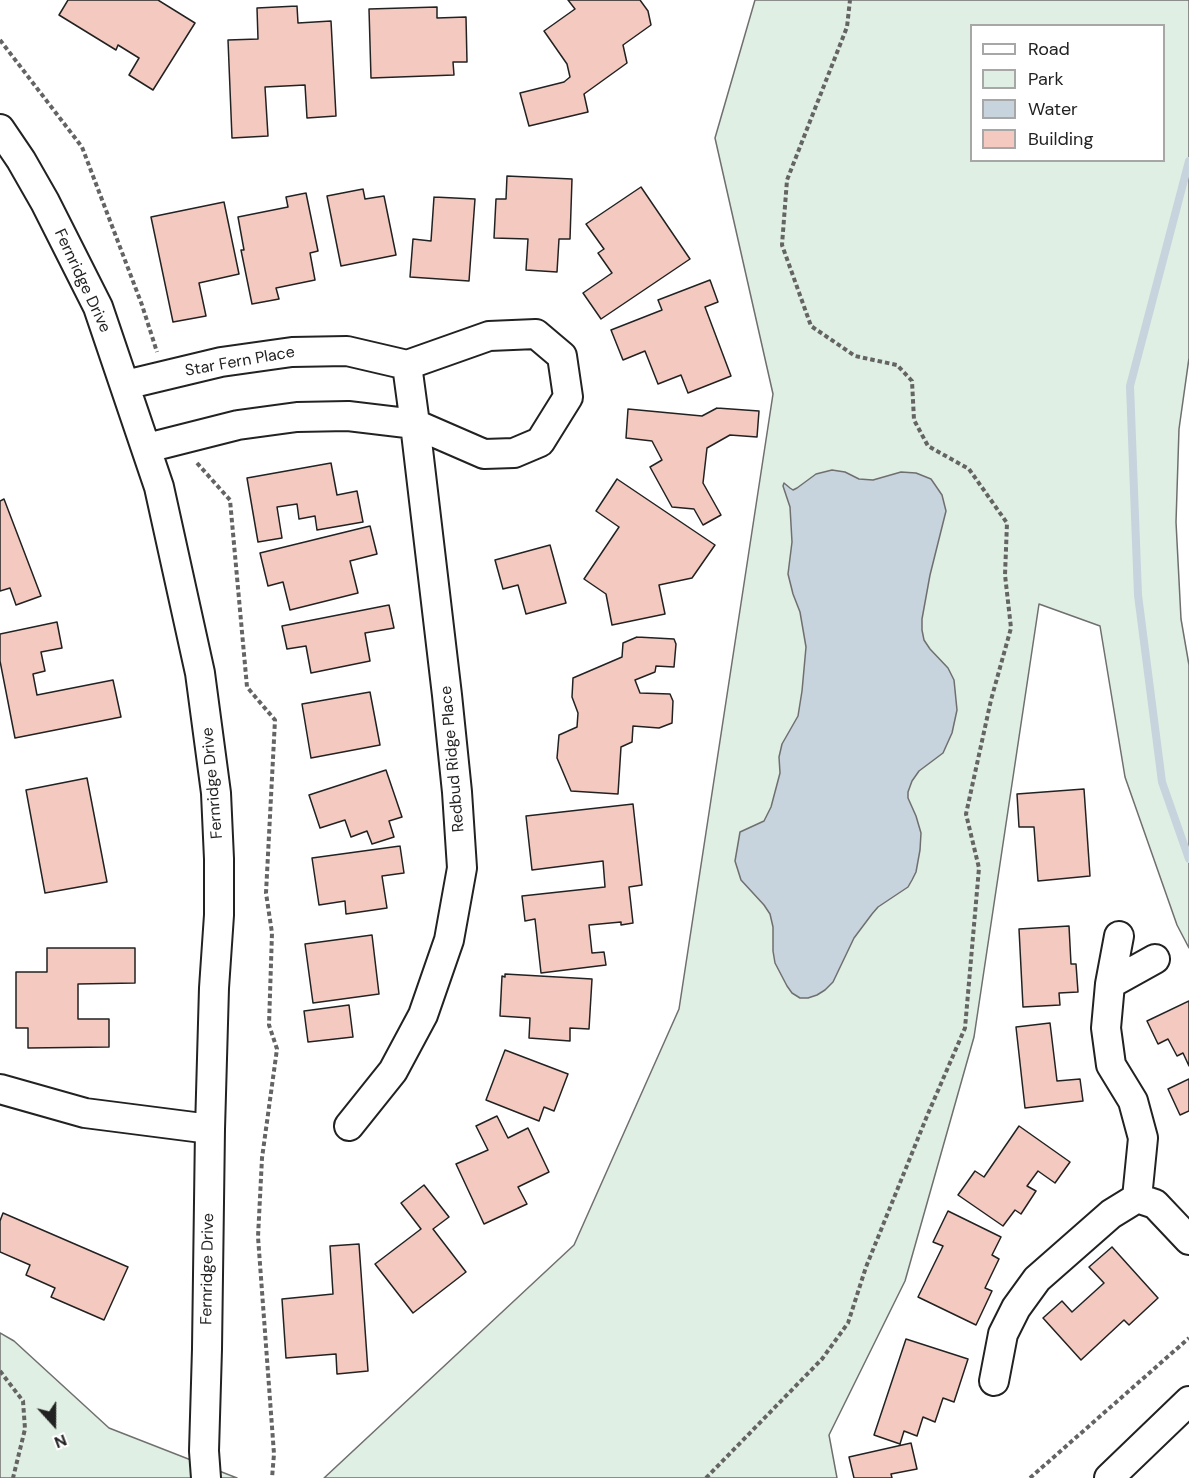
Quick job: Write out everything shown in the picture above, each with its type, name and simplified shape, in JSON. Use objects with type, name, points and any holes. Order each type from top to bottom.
[{"type":"street","name":"Fernridge Drive","points":[[0,129],[45,202],[98,307],[159,487],[200,673],[216,793],[219,859],[219,915],[214,988],[210,1129],[204,1451],[206,1478]]},
{"type":"street","points":[[147,448],[238,425],[297,417],[348,416],[416,424],[484,454],[514,453],[540,442],[568,397],[562,356],[536,334],[489,336],[407,365]]},
{"type":"street","name":"Star Fern Place","points":[[125,385],[221,362],[292,351],[347,351],[407,365]]},
{"type":"street","name":"Redbud Ridge Place","points":[[348,1126],[393,1071],[423,1015],[449,940],[462,868],[447,695],[416,424],[407,365]]},
{"type":"street","points":[[1119,936],[1110,984],[1107,1028],[1111,1065],[1133,1101],[1143,1138],[1137,1198]]},
{"type":"street","points":[[1110,984],[1155,959]]},
{"type":"street","points":[[0,1089],[85,1113],[210,1129]]},
{"type":"street","points":[[1137,1198],[1155,1204],[1189,1240]]},
{"type":"street","points":[[994,1381],[1003,1334],[1016,1308],[1037,1279],[1112,1214],[1137,1198]]},
{"type":"street","points":[[1109,1478],[1189,1401]]},
{"type":"path","points":[[706,1478],[822,1359],[848,1323],[866,1267],[965,1028],[979,868],[966,814],[991,700],[1011,628],[1005,575],[1006,523],[969,469],[928,446],[914,420],[912,381],[897,365],[855,356],[811,326],[782,245],[787,180],[848,27],[850,0]]},
{"type":"path","points":[[1030,1478],[1189,1338]]},
{"type":"path","points":[[0,1371],[23,1401],[25,1429],[13,1478]]},
{"type":"green space","points":[[755,0],[1189,0],[1189,358],[1179,429],[1176,522],[1181,619],[1189,665],[1189,948],[1177,925],[1125,777],[1100,626],[1039,604],[974,1037],[905,1281],[829,1435],[837,1478],[324,1478],[574,1245],[679,1009],[773,394],[715,138]]},
{"type":"green space","points":[[0,1333],[14,1341],[109,1428],[237,1478],[0,1478]]},
{"type":"water","points":[[832,470],[845,472],[859,479],[873,480],[901,472],[916,473],[931,479],[942,495],[946,511],[930,575],[922,630],[924,640],[948,668],[954,680],[957,710],[952,733],[943,753],[919,771],[908,792],[908,798],[921,833],[916,872],[912,880],[908,887],[878,907],[872,914],[854,938],[833,982],[817,995],[800,998],[787,986],[775,963],[770,914],[741,880],[735,861],[740,832],[764,821],[771,807],[780,773],[779,757],[782,744],[798,716],[802,691],[806,647],[800,612],[788,574],[792,542],[790,507],[783,486],[784,483],[793,490],[816,474]]},
{"type":"building","points":[[68,0],[158,0],[195,23],[153,90],[129,75],[139,58],[118,45],[116,50],[59,15]]},
{"type":"building","points":[[568,0],[640,0],[648,11],[651,25],[623,45],[627,63],[584,94],[588,112],[529,126],[520,93],[564,82],[570,77],[567,64],[544,31],[575,9]]},
{"type":"building","points":[[297,6],[298,23],[331,21],[336,116],[307,118],[305,85],[265,87],[268,136],[232,138],[228,40],[258,39],[257,8]]},
{"type":"building","points":[[437,7],[437,18],[466,17],[467,62],[453,62],[454,75],[371,78],[369,9]]},
{"type":"building","points":[[507,176],[572,179],[570,239],[559,239],[557,272],[526,270],[528,239],[494,238],[496,199],[506,199]]},
{"type":"building","points":[[641,187],[690,259],[601,319],[583,293],[612,273],[598,253],[604,249],[586,224]]},
{"type":"building","points":[[363,189],[365,199],[384,196],[396,255],[341,266],[327,196]]},
{"type":"building","points":[[306,193],[318,251],[310,253],[315,280],[276,288],[279,299],[252,304],[241,250],[244,250],[238,217],[288,207],[286,197]]},
{"type":"building","points":[[434,197],[475,199],[469,281],[410,277],[413,239],[431,241]]},
{"type":"building","points":[[224,202],[239,274],[199,283],[206,316],[173,322],[151,217]]},
{"type":"building","points":[[710,280],[718,302],[705,307],[731,376],[688,393],[681,375],[658,384],[645,351],[623,360],[611,330],[662,310],[658,300]]},
{"type":"building","points":[[717,408],[759,411],[757,437],[730,435],[707,448],[703,483],[721,515],[703,525],[694,509],[672,507],[650,467],[662,460],[652,441],[626,438],[628,409],[702,416]]},
{"type":"building","points":[[331,463],[337,495],[357,491],[363,522],[317,530],[315,516],[299,519],[297,504],[277,507],[282,538],[258,542],[247,478]]},
{"type":"building","points":[[617,479],[715,545],[692,578],[659,585],[665,614],[612,625],[606,594],[584,579],[619,527],[596,511]]},
{"type":"building","points":[[4,499],[41,596],[16,605],[10,588],[0,591],[0,501]]},
{"type":"building","points":[[370,526],[377,554],[350,561],[358,593],[290,610],[283,582],[268,586],[260,553]]},
{"type":"building","points":[[550,545],[566,603],[526,614],[518,585],[503,589],[495,560]]},
{"type":"building","points":[[389,605],[394,628],[365,633],[370,661],[311,673],[306,646],[287,649],[282,626]]},
{"type":"building","points":[[57,622],[62,648],[41,652],[45,671],[33,674],[37,695],[113,680],[121,717],[15,738],[0,661],[0,634]]},
{"type":"building","points":[[637,637],[674,639],[676,644],[674,667],[656,666],[655,672],[635,680],[640,693],[670,694],[673,701],[672,723],[659,728],[633,726],[632,742],[621,747],[618,794],[571,791],[557,758],[559,735],[577,727],[578,713],[572,697],[573,678],[622,657],[623,643]]},
{"type":"building","points":[[370,692],[380,745],[311,758],[302,704]]},
{"type":"building","points":[[386,770],[402,817],[389,821],[394,837],[372,844],[367,831],[351,837],[345,820],[320,828],[309,795]]},
{"type":"building","points":[[87,778],[107,882],[45,893],[26,790]]},
{"type":"building","points":[[1084,789],[1090,876],[1038,881],[1034,827],[1019,827],[1017,794]]},
{"type":"building","points":[[633,804],[642,885],[629,887],[633,923],[589,925],[592,953],[604,952],[606,965],[541,973],[535,919],[525,921],[522,896],[605,887],[603,861],[532,870],[526,816]]},
{"type":"building","points":[[400,846],[404,873],[382,876],[387,908],[346,914],[345,901],[319,905],[312,858]]},
{"type":"building","points":[[1069,926],[1071,964],[1076,964],[1078,992],[1059,993],[1060,1005],[1023,1007],[1019,929]]},
{"type":"building","points":[[372,935],[379,994],[313,1003],[305,944]]},
{"type":"building","points":[[47,948],[135,948],[135,983],[78,984],[78,1019],[109,1019],[109,1047],[28,1048],[28,1028],[16,1028],[16,972],[47,972]]},
{"type":"building","points":[[505,974],[592,979],[589,1029],[570,1028],[570,1041],[529,1038],[530,1018],[500,1016],[502,976],[505,977]]},
{"type":"building","points":[[1189,1001],[1189,1066],[1183,1053],[1177,1056],[1168,1039],[1158,1044],[1147,1021]]},
{"type":"building","points":[[349,1005],[353,1037],[308,1042],[304,1011]]},
{"type":"building","points":[[1050,1023],[1057,1081],[1080,1079],[1083,1101],[1025,1108],[1016,1027]]},
{"type":"building","points":[[505,1050],[568,1074],[554,1111],[544,1107],[539,1121],[486,1100]]},
{"type":"building","points":[[1189,1079],[1189,1111],[1180,1115],[1168,1089]]},
{"type":"building","points":[[497,1116],[508,1138],[528,1128],[549,1172],[518,1187],[527,1204],[484,1224],[456,1164],[488,1150],[476,1126]]},
{"type":"building","points":[[1019,1126],[1070,1162],[1055,1183],[1038,1171],[1027,1186],[1036,1191],[1021,1214],[1015,1210],[1003,1226],[958,1195],[975,1171],[984,1177]]},
{"type":"building","points":[[424,1185],[449,1217],[433,1229],[466,1272],[413,1313],[375,1264],[421,1229],[401,1203]]},
{"type":"building","points":[[948,1211],[1001,1237],[992,1255],[999,1259],[985,1288],[992,1291],[976,1325],[918,1297],[943,1246],[933,1242]]},
{"type":"building","points":[[3,1213],[128,1267],[104,1320],[51,1297],[55,1288],[26,1275],[30,1265],[0,1252],[0,1221]]},
{"type":"building","points":[[359,1244],[368,1371],[337,1374],[336,1354],[286,1358],[282,1299],[333,1294],[330,1246]]},
{"type":"building","points":[[1112,1247],[1158,1298],[1129,1325],[1124,1320],[1081,1360],[1043,1318],[1062,1301],[1072,1312],[1104,1283],[1089,1267]]},
{"type":"building","points":[[906,1339],[968,1359],[954,1402],[943,1398],[935,1422],[923,1417],[917,1436],[904,1431],[900,1444],[874,1435]]},
{"type":"building","points":[[911,1443],[917,1469],[891,1474],[892,1478],[854,1478],[849,1457]]},
{"type":"waterway","points":[[1189,161],[1130,386],[1138,595],[1162,782],[1189,859]]}]
